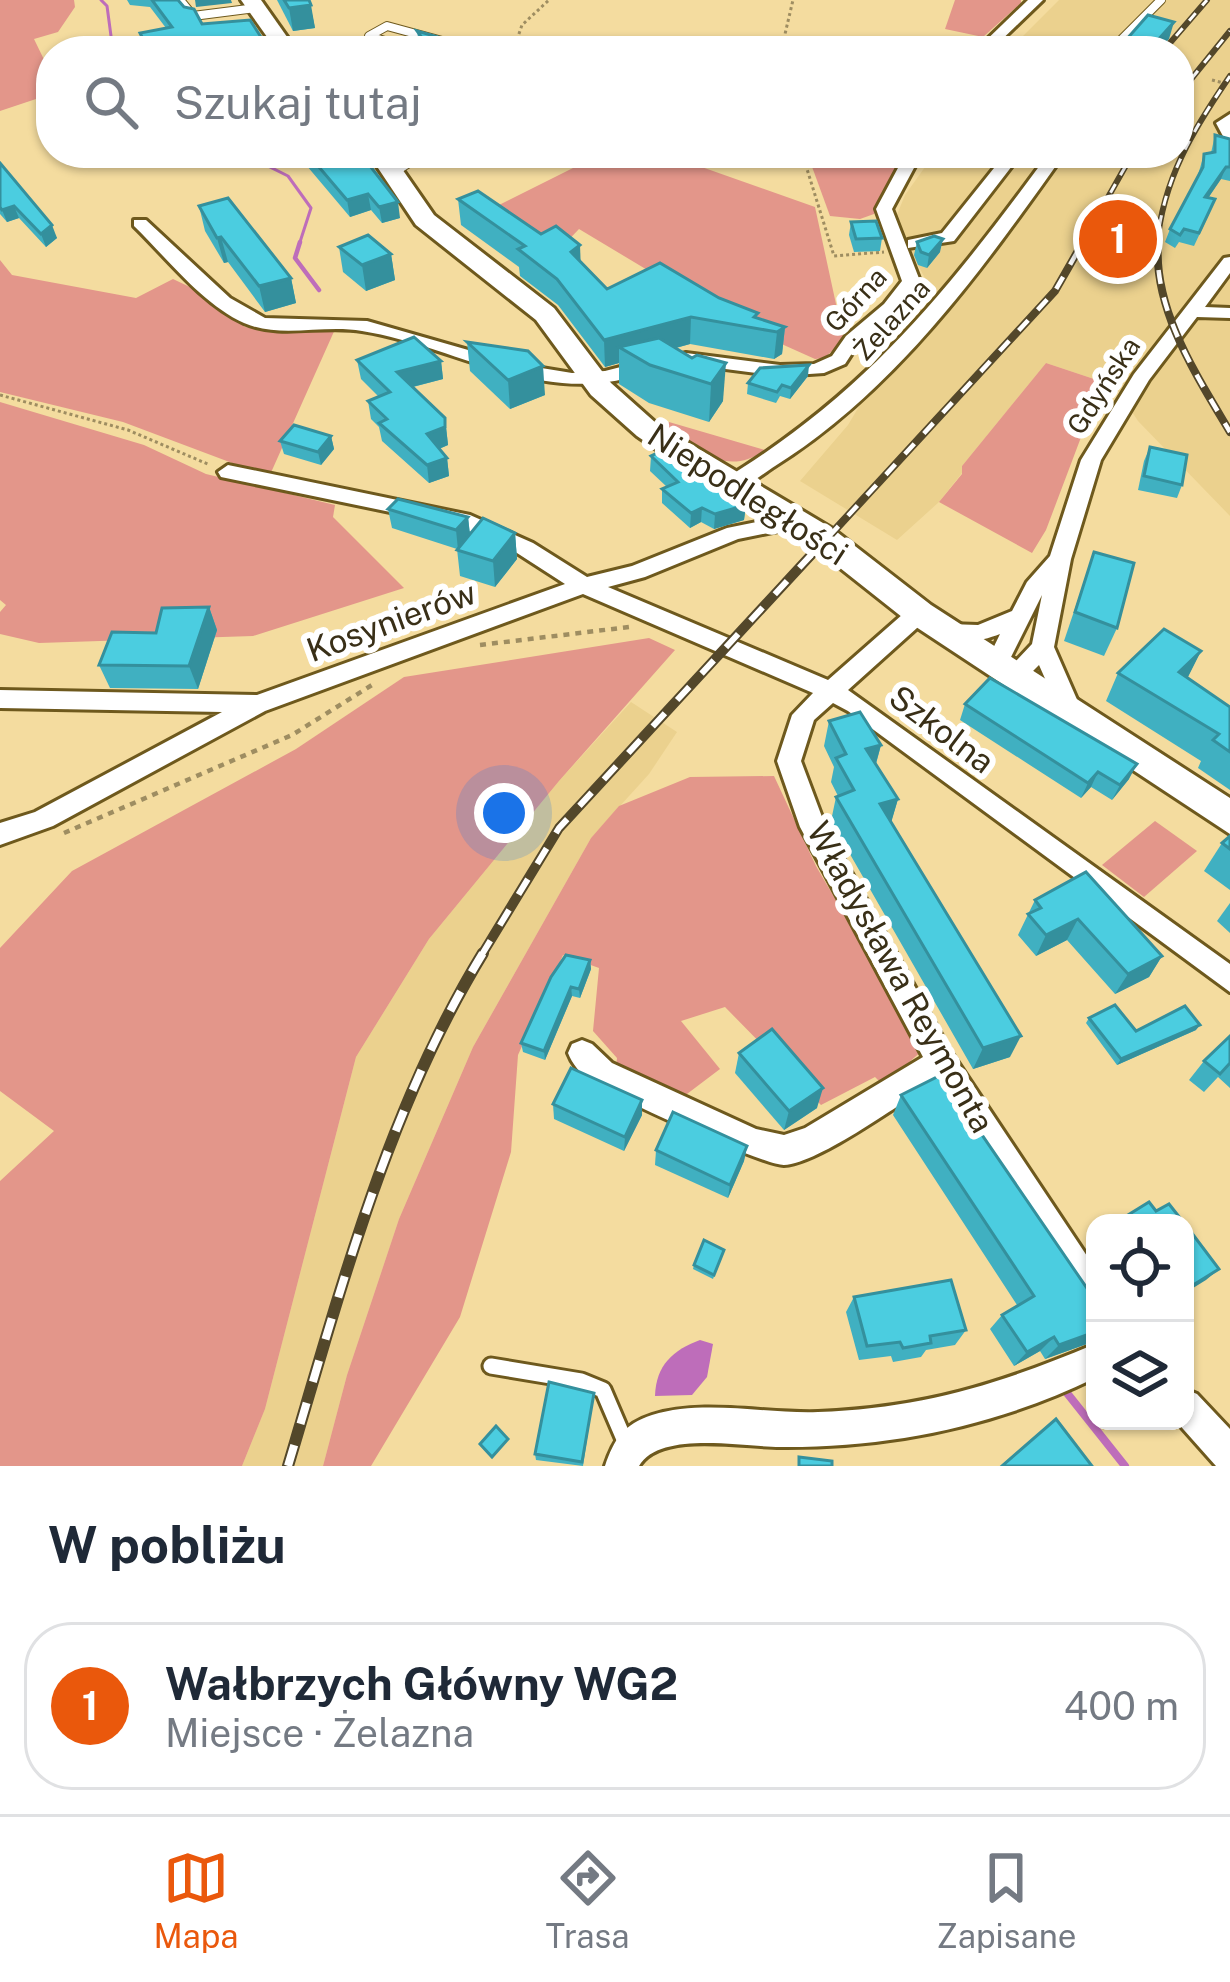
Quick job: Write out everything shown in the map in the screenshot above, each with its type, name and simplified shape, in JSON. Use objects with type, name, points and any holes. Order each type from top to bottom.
[{"type":"main road","name":"Niepodległości","points":[[388,168],[425,220],[545,314],[595,379],[647,430],[730,485],[822,537],[919,613],[1230,818]]},
{"type":"street","points":[[998,36],[1036,0]]},
{"type":"street","points":[[1230,118],[1223,123],[1230,137]]},
{"type":"street","name":"Żelazna","points":[[900,245],[884,209],[906,168]]},
{"type":"street","name":"Górna","points":[[595,379],[688,359],[773,370],[833,363],[904,293],[910,281],[900,245],[948,237],[1002,168]]},
{"type":"street","name":"Żelazna","points":[[730,485],[800,442],[901,354],[1046,168]]},
{"type":"street","points":[[140,223],[245,317],[271,326],[319,320],[367,326],[491,362],[595,379]]},
{"type":"street","name":"Gdyńska","points":[[1043,647],[1060,559],[1091,460],[1141,378],[1230,262]]},
{"type":"street","points":[[1191,312],[1230,313]]},
{"type":"street","name":"Szkolna","points":[[228,472],[463,520],[525,548],[584,585],[828,690],[856,705],[1230,980]]},
{"type":"street","name":"Kosynierów","points":[[0,699],[258,704],[584,585],[637,572],[734,533],[791,522]]},
{"type":"street","name":"Gdyńska","points":[[1006,669],[1016,618],[1034,587],[1060,559]]},
{"type":"street","name":"Władysława Reymonta","points":[[919,613],[805,715],[789,761],[813,826],[941,1062],[1086,1283]]},
{"type":"street","points":[[949,632],[980,633],[1016,618]]},
{"type":"street","points":[[1006,669],[1043,647],[1070,711]]},
{"type":"street","points":[[0,834],[44,819],[258,704]]},
{"type":"street","points":[[582,1053],[602,1073],[754,1143],[784,1150],[813,1139],[941,1062]]},
{"type":"street","points":[[625,1457],[639,1436],[672,1427],[855,1428],[983,1408],[1086,1366]]},
{"type":"street","points":[[1194,1416],[1230,1455]]},
{"type":"lane","points":[[180,0],[193,16],[258,15]]},
{"type":"lane","points":[[1125,36],[1161,0]]},
{"type":"lane","points":[[204,16],[208,31]]},
{"type":"lane","points":[[370,36],[387,26],[417,36]]},
{"type":"lane","points":[[491,1366],[603,1390],[625,1457]]},
{"type":"path","points":[[518,36],[549,0]]},
{"type":"path","points":[[785,36],[793,0]]},
{"type":"path","points":[[1212,80],[1227,84]]},
{"type":"path","name":"Górna","points":[[807,168],[834,256],[884,252],[900,245]]},
{"type":"path","points":[[0,394],[141,434],[228,472]]},
{"type":"path","points":[[466,647],[536,636],[648,629]]},
{"type":"path","points":[[56,835],[292,735],[384,678]]},
{"type":"shaded area","points":[[0,0],[74,0],[75,7],[58,32],[34,39],[36,99],[0,111]]},
{"type":"shaded area","points":[[955,0],[1021,0],[984,36],[945,29]]},
{"type":"shaded area","points":[[1059,0],[1230,0],[1230,516],[1138,421],[1115,386],[1046,363],[962,466],[962,473],[939,502],[897,540],[800,481],[848,425],[930,287],[894,222],[905,195],[924,168],[1194,168],[1194,36],[1023,36]]},
{"type":"shaded area","points":[[573,168],[704,168],[815,207],[844,341],[824,358],[815,359],[739,325],[579,229],[557,252],[493,208]]},
{"type":"shaded area","points":[[812,168],[897,168],[874,214],[860,219],[830,216]]},
{"type":"shaded area","points":[[0,260],[12,275],[136,298],[173,279],[215,299],[245,327],[278,331],[336,327],[269,477],[123,422],[0,392]]},
{"type":"shaded area","points":[[1046,363],[1115,386],[1083,432],[1046,530],[1032,553],[939,502],[962,474],[962,466]]},
{"type":"shaded area","points":[[0,402],[144,445],[206,474],[335,505],[333,517],[404,588],[253,636],[39,643],[0,634],[0,612],[6,605],[0,600]]},
{"type":"shaded area","points":[[669,422],[765,450],[751,458],[725,461],[663,426]]},
{"type":"shaded area","points":[[649,638],[675,650],[429,939],[356,1057],[265,1409],[242,1466],[0,1466],[0,1181],[54,1131],[0,1091],[0,948],[72,871],[296,749],[404,677]]},
{"type":"shaded area","points":[[631,702],[677,732],[649,774],[591,838],[473,1047],[399,1219],[347,1375],[323,1466],[242,1466],[265,1409],[356,1057],[429,939]]},
{"type":"shaded area","points":[[774,776],[816,866],[923,1050],[883,1085],[875,1077],[821,1105],[725,1007],[681,1021],[720,1069],[683,1097],[616,1068],[617,1058],[593,1031],[599,968],[563,955],[518,1055],[511,1152],[460,1317],[371,1466],[323,1466],[347,1375],[399,1219],[473,1047],[591,838],[619,806],[690,777]]},
{"type":"shaded area","points":[[1155,821],[1197,851],[1144,897],[1102,865]]},
{"type":"shaded area","points":[[700,1340],[713,1344],[707,1377],[692,1395],[655,1396],[668,1360]]},
{"type":"building","points":[[152,0],[178,0],[194,9],[202,24],[250,20],[260,36],[140,33],[172,27]]},
{"type":"building","points":[[284,0],[309,0],[311,5],[289,8]]},
{"type":"building","points":[[1148,15],[1174,22],[1161,36],[1129,36]]},
{"type":"building","points":[[1215,135],[1230,139],[1230,167],[1205,197],[1215,199],[1199,233],[1184,229],[1180,235],[1170,229],[1203,167],[1204,154],[1215,152]]},
{"type":"building","points":[[0,163],[52,225],[41,234],[14,206],[0,207]]},
{"type":"building","points":[[320,168],[372,168],[398,202],[379,207],[368,194],[347,200]]},
{"type":"building","points":[[478,191],[541,234],[556,226],[580,245],[571,252],[607,289],[660,263],[719,298],[758,313],[754,317],[785,327],[777,332],[691,317],[604,340],[557,279],[518,249],[525,246],[458,199]]},
{"type":"building","points":[[228,198],[291,278],[259,286],[221,237],[217,238],[199,206]]},
{"type":"building","points":[[876,221],[882,238],[856,239],[851,222]]},
{"type":"building","points":[[368,235],[391,254],[362,265],[339,247]]},
{"type":"building","points":[[934,236],[943,239],[929,255],[921,252],[917,242]]},
{"type":"building","points":[[414,337],[441,361],[397,372],[445,418],[445,427],[427,434],[447,458],[427,465],[379,423],[387,419],[368,401],[390,392],[357,360]]},
{"type":"building","points":[[659,338],[692,358],[697,355],[726,363],[711,384],[650,365],[619,347]]},
{"type":"building","points":[[467,342],[528,351],[543,366],[508,380]]},
{"type":"building","points":[[809,365],[791,388],[782,385],[777,392],[748,383],[760,368]]},
{"type":"building","points":[[294,425],[331,436],[318,452],[280,441]]},
{"type":"building","points":[[1150,447],[1187,455],[1182,485],[1144,476]]},
{"type":"building","points":[[668,448],[746,505],[715,514],[702,508],[691,513],[662,489],[678,482],[651,456]]},
{"type":"building","points":[[398,499],[468,517],[456,530],[388,509]]},
{"type":"building","points":[[483,518],[515,533],[493,561],[457,550]]},
{"type":"building","points":[[1094,552],[1134,563],[1117,628],[1075,612]]},
{"type":"building","points":[[209,607],[189,666],[99,665],[112,632],[156,633],[162,608]]},
{"type":"building","points":[[1164,629],[1201,651],[1179,672],[1230,707],[1230,752],[1213,740],[1219,734],[1118,673]]},
{"type":"building","points":[[990,678],[1137,764],[1120,785],[1098,772],[1088,783],[965,704]]},
{"type":"building","points":[[860,712],[881,745],[866,749],[898,799],[880,804],[1021,1036],[983,1048],[836,797],[854,790],[836,758],[846,754],[829,721]]},
{"type":"building","points":[[1086,872],[1162,956],[1128,974],[1078,919],[1046,935],[1028,914],[1041,908],[1035,900]]},
{"type":"building","points":[[566,955],[590,960],[579,989],[571,987],[544,1051],[521,1043],[551,977]]},
{"type":"building","points":[[1115,1005],[1136,1031],[1185,1006],[1200,1025],[1121,1059],[1089,1018]]},
{"type":"building","points":[[772,1029],[823,1088],[789,1111],[739,1053]]},
{"type":"building","points":[[1230,1036],[1230,1063],[1220,1074],[1204,1061]]},
{"type":"building","points":[[571,1068],[642,1100],[625,1137],[553,1104]]},
{"type":"building","points":[[941,1075],[1086,1287],[1086,1335],[1059,1345],[1054,1337],[1027,1352],[1002,1315],[1034,1296],[901,1095]]},
{"type":"building","points":[[673,1112],[747,1146],[730,1185],[656,1150]]},
{"type":"building","points":[[1149,1202],[1156,1211],[1169,1204],[1177,1214],[1130,1214]]},
{"type":"building","points":[[1194,1236],[1219,1269],[1194,1284]]},
{"type":"building","points":[[704,1240],[724,1250],[714,1275],[694,1265]]},
{"type":"building","points":[[951,1280],[966,1330],[930,1336],[931,1343],[903,1348],[900,1342],[867,1346],[854,1297]]},
{"type":"building","points":[[549,1382],[594,1393],[582,1462],[535,1454]]},
{"type":"building","points":[[1056,1419],[1092,1466],[1002,1466]]},
{"type":"building","points":[[496,1426],[508,1439],[492,1457],[480,1444]]},
{"type":"building","points":[[799,1457],[832,1461],[832,1466],[799,1466]]},
{"type":"waterway","points":[[101,0],[107,6],[111,36]]},
{"type":"waterway","points":[[272,168],[288,176],[311,208],[299,245]]},
{"type":"waterway","points":[[300,242],[295,258],[319,290]]},
{"type":"waterway","points":[[1063,1388],[1125,1466]]},
{"type":"railway","points":[[1176,36],[1207,0]]},
{"type":"railway","points":[[1194,75],[1230,31]]},
{"type":"railway","points":[[1194,134],[1230,76]]},
{"type":"railway","points":[[1081,245],[1125,168]]},
{"type":"railway","points":[[1157,245],[1177,168]]},
{"type":"railway","points":[[810,557],[1055,291],[1083,242]]},
{"type":"railway","points":[[1158,242],[1158,267],[1170,317],[1230,432]]},
{"type":"railway","points":[[481,956],[559,828],[812,554]]},
{"type":"railway","points":[[288,1466],[347,1269],[393,1138],[449,1013],[483,953]]},
{"type":"place","name":"Wałbrzych Główny WG2","points":[[1118,239]]}]
